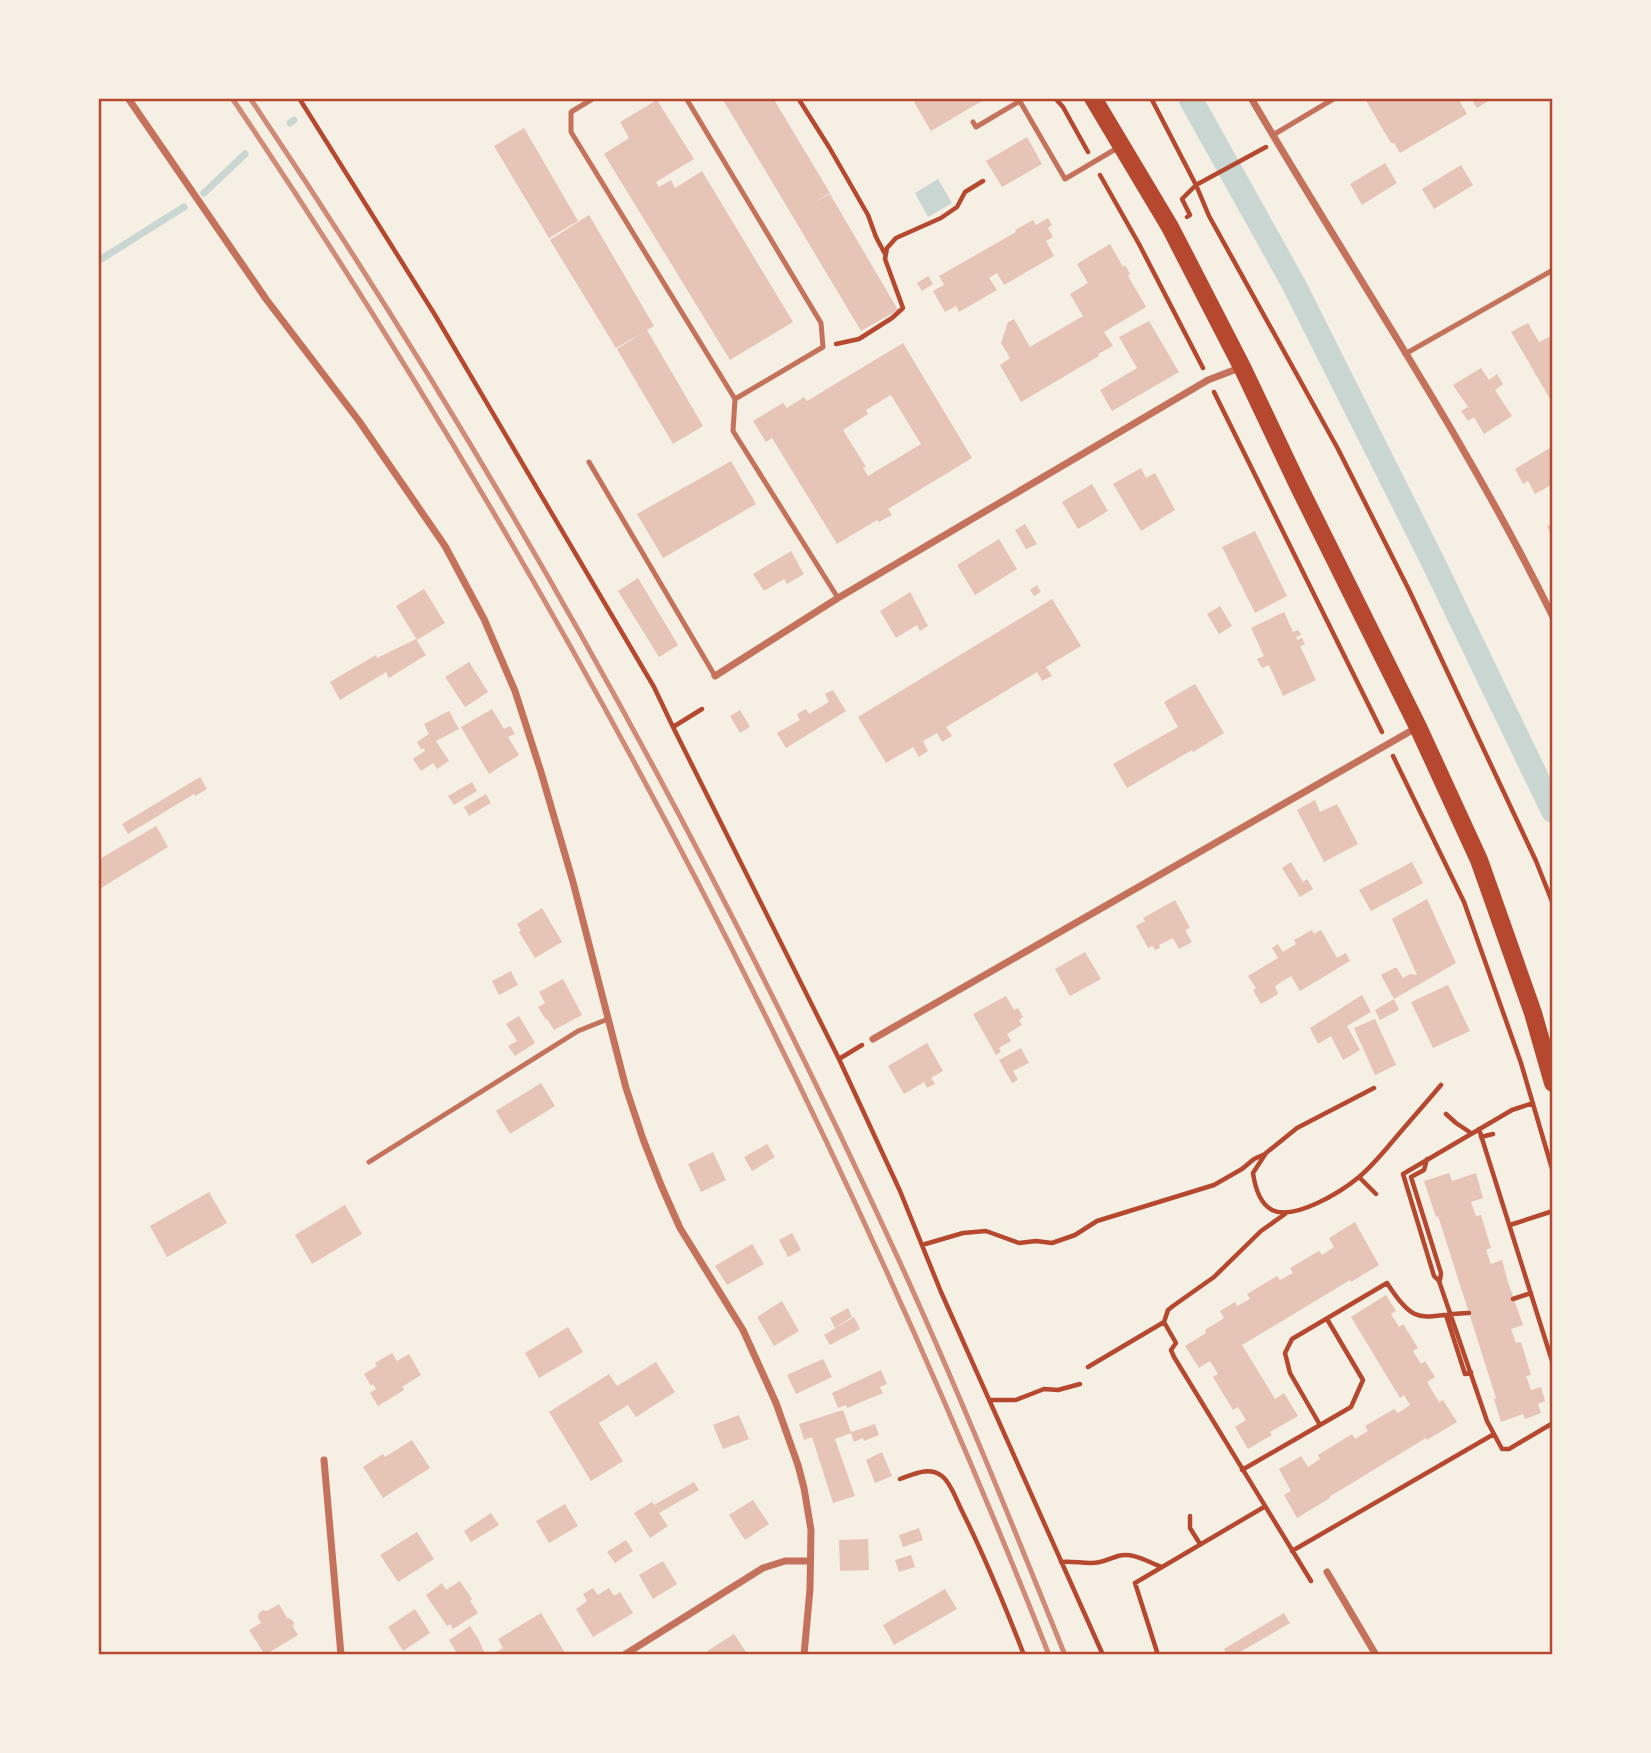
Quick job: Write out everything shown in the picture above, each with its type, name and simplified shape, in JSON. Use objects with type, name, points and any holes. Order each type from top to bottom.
[{"type":"main road","points":[[1093,98],[1170,227],[1419,727],[1479,860],[1533,1013],[1553,1083]]},
{"type":"street","points":[[128,98],[266,299],[359,421],[445,546],[484,619],[515,691],[541,772],[573,882],[626,1088],[661,1185],[680,1227],[743,1330],[776,1404],[798,1465],[811,1530],[804,1655]]},
{"type":"street","points":[[1251,98],[1478,475],[1553,617]]},
{"type":"street","points":[[715,676],[838,598],[1208,380],[1242,367]]},
{"type":"street","points":[[873,1039],[1419,727]]},
{"type":"street","points":[[324,1460],[341,1655]]},
{"type":"street","points":[[624,1655],[763,1568],[786,1561],[810,1561]]},
{"type":"street","points":[[1327,1572],[1376,1655]]},
{"type":"lane","points":[[594,98],[571,112],[571,132],[735,399],[733,430],[838,598]]},
{"type":"lane","points":[[686,98],[821,323],[823,347],[735,399]]},
{"type":"lane","points":[[1273,135],[1335,98]]},
{"type":"lane","points":[[973,122],[976,127],[1019,100],[1065,179],[1122,146]]},
{"type":"lane","points":[[1405,354],[1553,270]]},
{"type":"lane","points":[[589,462],[715,676]]},
{"type":"lane","points":[[369,1162],[578,1031],[608,1019]]},
{"type":"path","points":[[299,98],[435,315],[654,687],[839,1059],[900,1191],[941,1292],[1103,1655]]},
{"type":"path","points":[[798,98],[830,147],[868,215],[886,255]]},
{"type":"path","points":[[1055,98],[1063,107],[1139,244],[1388,743],[1464,902],[1521,1063],[1553,1172]]},
{"type":"path","points":[[1151,98],[1209,216],[1332,438],[1409,590],[1536,861],[1553,904]]},
{"type":"path","points":[[1187,209],[1182,199],[1196,185],[1251,155]]},
{"type":"path","points":[[823,347],[859,339],[903,308],[885,259],[887,248],[896,238],[942,218],[957,207],[965,192],[983,181]]},
{"type":"path","points":[[673,727],[702,709]]},
{"type":"path","points":[[839,1059],[873,1039]]},
{"type":"path","points":[[1088,1367],[1164,1322],[1168,1310],[1214,1277],[1261,1231],[1286,1214],[1317,1205],[1359,1177],[1441,1085]]},
{"type":"path","points":[[922,1245],[963,1233],[986,1231],[1020,1243],[1052,1243],[1075,1235],[1097,1221],[1214,1185],[1266,1153],[1297,1128],[1374,1088]]},
{"type":"path","points":[[1439,1281],[1434,1276],[1403,1174],[1512,1110],[1534,1103]]},
{"type":"path","points":[[1446,1114],[1472,1133]]},
{"type":"path","points":[[1479,1129],[1553,1364]]},
{"type":"path","points":[[1481,1137],[1493,1134]]},
{"type":"path","points":[[1266,1153],[1253,1173],[1256,1189],[1271,1210],[1286,1214]]},
{"type":"path","points":[[1427,1159],[1424,1170],[1411,1177],[1441,1273],[1439,1281],[1448,1314],[1487,1421],[1502,1449],[1509,1449],[1553,1423]]},
{"type":"path","points":[[1359,1177],[1376,1194]]},
{"type":"path","points":[[1510,1225],[1553,1212]]},
{"type":"path","points":[[1320,1425],[1290,1373],[1285,1353],[1292,1339],[1387,1283],[1402,1305],[1416,1315],[1425,1318],[1469,1313]]},
{"type":"path","points":[[1513,1299],[1531,1293]]},
{"type":"path","points":[[1242,1470],[1351,1408],[1363,1380],[1327,1318]]},
{"type":"path","points":[[1164,1322],[1176,1343],[1171,1350],[1174,1357],[1311,1581]]},
{"type":"path","points":[[1095,1364],[1100,1372]]},
{"type":"path","points":[[990,1401],[1017,1400],[1044,1389],[1058,1390],[1080,1384]]},
{"type":"path","points":[[1292,1551],[1494,1434]]},
{"type":"path","points":[[900,1479],[919,1472],[932,1471],[943,1477],[952,1489],[1002,1598],[1024,1655]]},
{"type":"path","points":[[1158,1655],[1135,1583],[1264,1507]]},
{"type":"path","points":[[1190,1516],[1190,1528],[1200,1544]]},
{"type":"path","points":[[1061,1562],[1089,1564],[1124,1555],[1162,1567]]},
{"type":"path","points":[[1146,1616],[1154,1611]]},
{"type":"shaded area","points":[[938,179],[952,203],[928,217],[915,193]]},
{"type":"building","points":[[722,98],[773,98],[830,193],[811,204],[830,194],[898,310],[861,331]]},
{"type":"building","points":[[921,98],[987,98],[931,131],[914,102]]},
{"type":"building","points":[[1466,98],[1460,102],[1467,114],[1400,153],[1394,143],[1391,143],[1365,99]]},
{"type":"building","points":[[1471,98],[1493,98],[1477,108]]},
{"type":"building","points":[[657,100],[694,159],[656,182],[659,187],[671,180],[675,188],[702,171],[793,322],[730,360],[604,154],[629,138],[620,122]]},
{"type":"building","points":[[524,128],[578,221],[549,238],[494,146]]},
{"type":"building","points":[[1027,137],[1042,164],[1002,187],[986,161]]},
{"type":"building","points":[[1385,163],[1397,183],[1362,205],[1350,184]]},
{"type":"building","points":[[1461,165],[1473,185],[1434,209],[1422,189]]},
{"type":"building","points":[[589,215],[654,326],[647,330],[703,426],[673,444],[617,349],[644,332],[616,348],[550,240]]},
{"type":"building","points":[[1048,218],[1052,225],[1048,228],[1053,237],[1046,241],[1054,256],[1004,285],[997,273],[989,278],[997,290],[959,312],[956,306],[945,312],[933,291],[944,285],[939,276],[1033,220],[1036,225]]},
{"type":"building","points":[[1110,244],[1123,267],[1125,265],[1130,274],[1128,276],[1146,307],[1104,332],[1113,346],[1021,402],[1000,365],[1010,358],[1001,343],[1008,322],[1014,319],[1030,347],[1083,316],[1070,294],[1088,283],[1077,264]]},
{"type":"building","points":[[928,276],[933,284],[922,291],[917,283]]},
{"type":"building","points":[[1149,321],[1179,372],[1112,411],[1100,390],[1137,368],[1119,337]]},
{"type":"building","points":[[1528,323],[1539,342],[1553,335],[1553,397],[1550,399],[1511,332]]},
{"type":"building","points":[[903,343],[972,458],[888,509],[892,515],[879,522],[877,520],[837,544],[772,438],[766,442],[753,421],[783,403],[787,408],[804,397],[807,401]],"holes":[[[891,395],[921,444],[868,476],[863,468],[866,467],[843,430],[868,414],[866,410]]]},
{"type":"building","points":[[1481,368],[1489,380],[1497,374],[1503,384],[1495,390],[1512,416],[1484,434],[1474,417],[1468,421],[1461,411],[1468,407],[1453,385]]},
{"type":"building","points":[[1553,446],[1553,484],[1535,494],[1528,481],[1523,484],[1515,469]]},
{"type":"building","points":[[731,461],[756,504],[663,558],[637,514]]},
{"type":"building","points":[[1141,468],[1146,478],[1155,473],[1175,510],[1141,531],[1113,484]]},
{"type":"building","points":[[1092,484],[1108,511],[1078,529],[1062,502]]},
{"type":"building","points":[[1553,523],[1553,540],[1547,526]]},
{"type":"building","points":[[1025,524],[1037,544],[1026,549],[1015,530]]},
{"type":"building","points":[[1255,531],[1287,596],[1255,613],[1222,547]]},
{"type":"building","points":[[999,539],[1017,569],[975,595],[957,565]]},
{"type":"building","points":[[791,551],[804,574],[787,584],[784,579],[764,591],[753,574]]},
{"type":"building","points":[[638,578],[678,645],[659,657],[618,591]]},
{"type":"building","points":[[1037,585],[1041,592],[1034,596],[1030,590]]},
{"type":"building","points":[[424,589],[445,623],[417,640],[396,606]]},
{"type":"building","points":[[910,592],[928,626],[920,631],[917,625],[896,638],[880,611]]},
{"type":"building","points":[[1052,599],[1081,646],[1046,667],[1052,676],[1042,681],[1037,672],[946,727],[952,736],[942,742],[937,733],[923,741],[928,751],[919,757],[913,747],[886,763],[858,717]]},
{"type":"building","points":[[1220,606],[1232,626],[1219,634],[1207,614]]},
{"type":"building","points":[[1284,612],[1293,632],[1298,630],[1301,635],[1296,637],[1297,640],[1302,638],[1305,644],[1300,646],[1316,680],[1283,696],[1269,665],[1262,668],[1257,659],[1264,656],[1251,628]]},
{"type":"building","points":[[416,639],[426,655],[389,678],[386,672],[340,700],[330,682],[376,655],[377,658]]},
{"type":"building","points":[[469,662],[488,692],[465,707],[445,677]]},
{"type":"building","points":[[1195,684],[1224,733],[1127,788],[1113,764],[1178,727],[1164,702]]},
{"type":"building","points":[[833,690],[846,711],[786,748],[777,733],[800,720],[797,714],[806,709],[809,714],[829,702],[825,694]]},
{"type":"building","points":[[492,709],[504,729],[510,726],[515,734],[508,737],[519,755],[489,774],[461,727]]},
{"type":"building","points":[[740,710],[750,727],[740,733],[730,716]]},
{"type":"building","points":[[449,711],[459,729],[436,741],[449,761],[437,769],[433,763],[421,771],[413,759],[425,751],[417,742],[429,734],[424,724]]},
{"type":"building","points":[[200,777],[207,789],[128,834],[122,824]]},
{"type":"building","points":[[472,782],[477,791],[454,805],[448,796]]},
{"type":"building","points":[[486,794],[491,803],[469,816],[464,807]]},
{"type":"building","points":[[1315,800],[1320,812],[1337,804],[1358,844],[1324,862],[1297,810]]},
{"type":"building","points":[[156,826],[168,847],[101,888],[98,883],[98,860]]},
{"type":"building","points":[[1291,862],[1303,882],[1307,879],[1313,889],[1300,897],[1282,868]]},
{"type":"building","points":[[1412,862],[1423,883],[1371,911],[1359,890]]},
{"type":"building","points":[[1427,899],[1456,963],[1394,999],[1381,975],[1397,968],[1403,978],[1410,974],[1417,975],[1392,919]]},
{"type":"building","points":[[1175,900],[1190,928],[1185,930],[1192,942],[1179,949],[1173,938],[1155,950],[1153,946],[1148,948],[1136,926],[1145,921],[1143,918]]},
{"type":"building","points":[[542,908],[562,942],[535,958],[517,924]]},
{"type":"building","points":[[1312,930],[1314,934],[1321,930],[1337,958],[1346,953],[1350,961],[1300,991],[1291,976],[1275,986],[1278,994],[1261,1004],[1253,990],[1256,988],[1248,976],[1278,958],[1272,948],[1278,944],[1283,952],[1296,944],[1294,940]]},
{"type":"building","points":[[1085,952],[1101,979],[1070,996],[1055,969]]},
{"type":"building","points":[[511,971],[518,985],[499,995],[492,981]]},
{"type":"building","points":[[563,979],[582,1015],[554,1030],[538,1007],[545,1003],[539,992]]},
{"type":"building","points":[[1448,985],[1470,1031],[1433,1048],[1411,1002]]},
{"type":"building","points":[[1362,995],[1371,1012],[1347,1026],[1360,1050],[1343,1060],[1331,1036],[1318,1044],[1310,1028]]},
{"type":"building","points":[[1006,996],[1014,1010],[1018,1008],[1023,1017],[1019,1020],[1022,1025],[1007,1034],[1011,1041],[999,1048],[1001,1052],[996,1055],[973,1014]]},
{"type":"building","points":[[1394,999],[1399,1010],[1380,1020],[1375,1010]]},
{"type":"building","points":[[519,1016],[535,1043],[515,1056],[508,1046],[517,1041],[506,1024]]},
{"type":"building","points":[[1375,1019],[1396,1065],[1375,1075],[1354,1028]]},
{"type":"building","points":[[927,1043],[943,1071],[931,1078],[935,1084],[927,1088],[924,1082],[904,1094],[888,1066]]},
{"type":"building","points":[[1021,1048],[1029,1063],[1013,1071],[1018,1080],[1012,1083],[999,1060]]},
{"type":"building","points":[[541,1083],[555,1106],[510,1134],[496,1111]]},
{"type":"building","points":[[767,1144],[775,1157],[752,1171],[744,1157]]},
{"type":"building","points":[[713,1152],[726,1180],[701,1192],[688,1164]]},
{"type":"building","points":[[1449,1173],[1452,1181],[1476,1173],[1483,1198],[1471,1202],[1476,1216],[1481,1215],[1491,1248],[1486,1250],[1491,1264],[1502,1260],[1523,1325],[1511,1329],[1516,1343],[1521,1342],[1531,1375],[1526,1376],[1531,1390],[1541,1387],[1545,1401],[1538,1404],[1541,1413],[1525,1419],[1523,1414],[1501,1422],[1469,1313],[1424,1181]]},
{"type":"building","points":[[209,1192],[227,1223],[167,1257],[150,1226]]},
{"type":"building","points":[[345,1205],[362,1234],[312,1264],[295,1235]]},
{"type":"building","points":[[1355,1222],[1379,1265],[1242,1345],[1275,1399],[1284,1393],[1298,1416],[1248,1449],[1235,1427],[1246,1420],[1238,1407],[1233,1410],[1213,1377],[1218,1374],[1210,1361],[1199,1368],[1185,1346],[1224,1318],[1220,1311],[1235,1302],[1237,1306],[1250,1299],[1247,1294],[1277,1276],[1280,1280],[1293,1273],[1290,1268],[1319,1251],[1322,1255],[1334,1247],[1329,1238]]},
{"type":"building","points":[[792,1233],[801,1250],[788,1257],[779,1240]]},
{"type":"building","points":[[752,1244],[764,1264],[727,1285],[715,1266]]},
{"type":"building","points":[[1386,1295],[1396,1311],[1391,1314],[1399,1327],[1403,1324],[1418,1348],[1413,1351],[1421,1364],[1425,1361],[1435,1377],[1427,1382],[1439,1402],[1443,1400],[1457,1422],[1427,1440],[1426,1438],[1297,1518],[1284,1495],[1291,1491],[1279,1469],[1301,1456],[1308,1467],[1320,1459],[1318,1455],[1352,1434],[1355,1439],[1368,1431],[1365,1426],[1394,1409],[1398,1413],[1410,1405],[1404,1395],[1400,1398],[1351,1317]]},
{"type":"building","points":[[782,1301],[799,1331],[774,1346],[757,1317]]},
{"type":"building","points":[[848,1308],[852,1317],[835,1328],[830,1318]]},
{"type":"building","points":[[854,1317],[860,1329],[830,1345],[824,1335]]},
{"type":"building","points":[[568,1327],[583,1352],[539,1378],[525,1353]]},
{"type":"building","points":[[392,1353],[397,1361],[409,1354],[421,1375],[402,1387],[404,1390],[378,1406],[370,1393],[376,1389],[364,1374],[377,1366],[375,1363]]},
{"type":"building","points":[[823,1359],[832,1377],[796,1394],[787,1375]]},
{"type":"building","points":[[656,1362],[675,1392],[636,1417],[628,1405],[599,1423],[623,1461],[591,1481],[549,1412],[609,1374],[617,1386]]},
{"type":"building","points":[[881,1370],[887,1384],[880,1387],[883,1393],[847,1408],[846,1405],[838,1408],[832,1393]]},
{"type":"building","points":[[843,1410],[851,1432],[875,1424],[879,1435],[854,1442],[851,1433],[835,1439],[855,1496],[833,1503],[812,1437],[804,1440],[799,1424]]},
{"type":"building","points":[[739,1415],[749,1439],[723,1449],[713,1425]]},
{"type":"building","points":[[412,1440],[430,1468],[383,1498],[363,1467]]},
{"type":"building","points":[[882,1452],[892,1476],[875,1483],[866,1460]]},
{"type":"building","points":[[694,1482],[699,1490],[659,1513],[668,1526],[650,1538],[634,1513]]},
{"type":"building","points":[[753,1500],[769,1524],[745,1540],[729,1515]]},
{"type":"building","points":[[565,1504],[578,1526],[549,1543],[536,1521]]},
{"type":"building","points":[[491,1513],[499,1525],[471,1542],[464,1531]]},
{"type":"building","points":[[919,1528],[923,1540],[903,1547],[899,1535]]},
{"type":"building","points":[[417,1532],[434,1559],[398,1582],[380,1555]]},
{"type":"building","points":[[868,1539],[869,1570],[840,1571],[839,1540]]},
{"type":"building","points":[[626,1540],[633,1551],[615,1563],[607,1552]]},
{"type":"building","points":[[911,1555],[915,1567],[899,1572],[895,1560]]},
{"type":"building","points":[[663,1561],[677,1584],[653,1599],[639,1575]]},
{"type":"building","points":[[460,1581],[478,1613],[453,1629],[450,1624],[447,1626],[426,1595],[442,1583],[446,1590]]},
{"type":"building","points":[[593,1588],[598,1595],[609,1588],[614,1596],[620,1592],[633,1613],[593,1637],[576,1609],[587,1601],[583,1594]]},
{"type":"building","points":[[945,1589],[957,1609],[894,1645],[883,1625]]},
{"type":"building","points":[[279,1604],[287,1618],[294,1623],[293,1627],[298,1635],[265,1655],[249,1630],[261,1623],[259,1613]]},
{"type":"building","points":[[415,1609],[430,1633],[403,1651],[388,1627]]},
{"type":"building","points":[[541,1613],[565,1653],[491,1655],[503,1648],[498,1639]]},
{"type":"building","points":[[1284,1613],[1290,1623],[1235,1655],[1227,1655],[1224,1649]]},
{"type":"building","points":[[470,1626],[484,1652],[478,1655],[458,1655],[449,1640]]},
{"type":"building","points":[[734,1634],[748,1655],[702,1655],[715,1646]]},
{"type":"waterway","points":[[1190,98],[1293,283],[1431,558],[1553,811]]},
{"type":"waterway","points":[[290,123],[294,120]]},
{"type":"waterway","points":[[204,193],[245,154]]},
{"type":"waterway","points":[[98,261],[184,207]]},
{"type":"railway","points":[[232,98],[353,282],[468,470],[578,660],[683,854],[782,1050],[876,1249],[965,1451],[1049,1655]]},
{"type":"railway","points":[[250,98],[430,377],[515,520],[597,664],[753,957],[897,1256],[962,1404],[1065,1655]]}]
